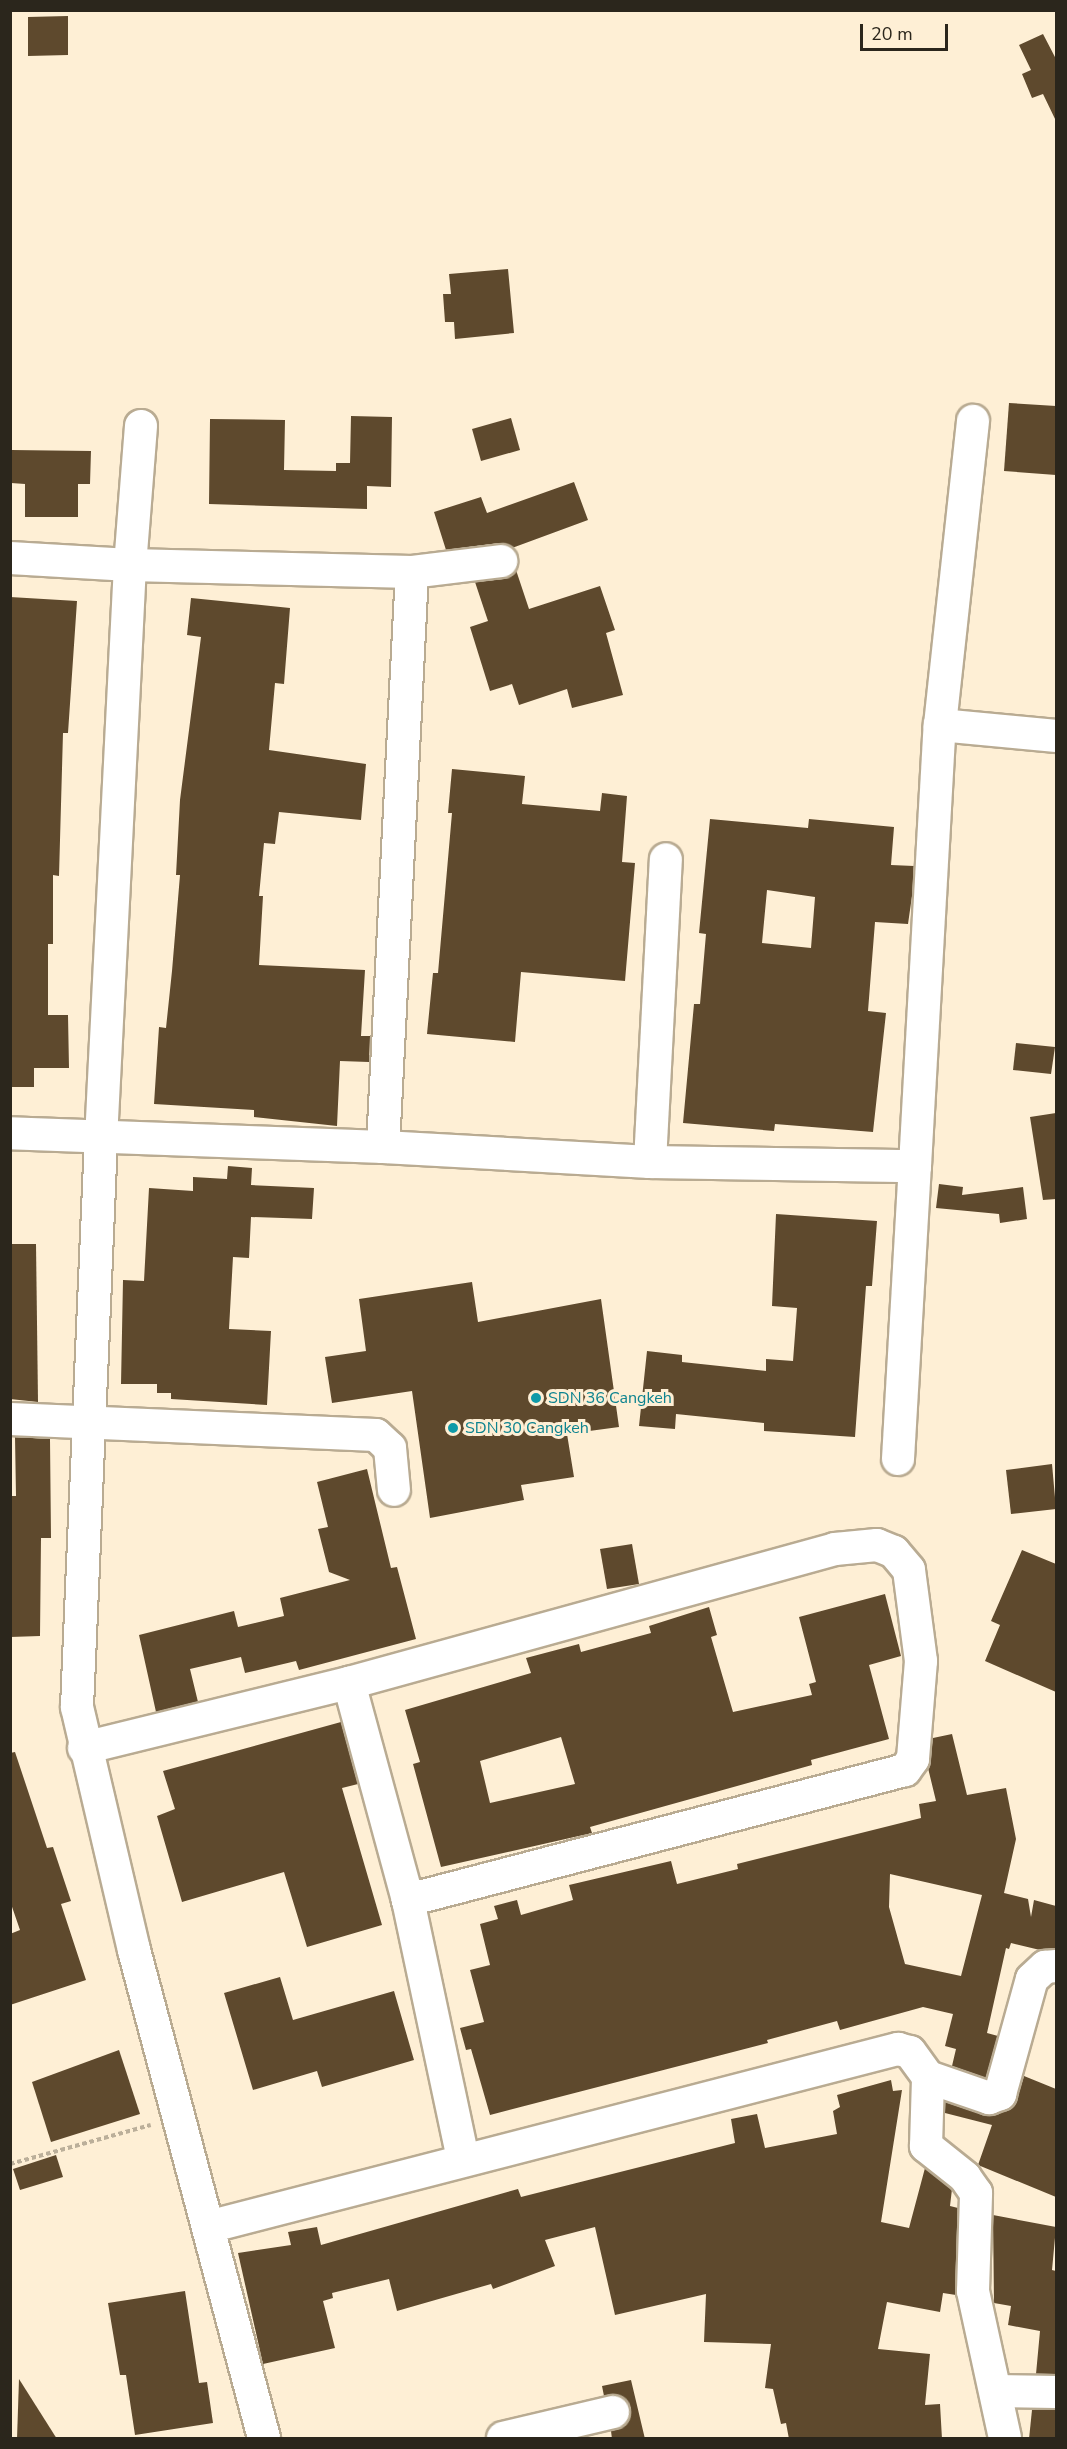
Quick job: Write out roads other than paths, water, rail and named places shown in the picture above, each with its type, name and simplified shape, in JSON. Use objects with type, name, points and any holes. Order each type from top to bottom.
[{"type":"street","points":[[898,1459],[940,725],[973,421]]},
{"type":"street","points":[[141,426],[130,566],[101,1139],[77,1707],[84,1749],[264,2439]]},
{"type":"street","points":[[10,558],[130,566],[412,572],[501,561]]},
{"type":"street","points":[[383,1147],[412,572]]},
{"type":"street","points":[[940,725],[1056,736]]},
{"type":"street","points":[[650,1162],[666,859]]},
{"type":"street","points":[[10,1133],[101,1139],[383,1147],[650,1162],[915,1166]]},
{"type":"street","points":[[10,1419],[376,1435],[390,1448],[393,1490]]},
{"type":"street","points":[[84,1749],[349,1683],[836,1549],[877,1545],[894,1552],[909,1570],[921,1660],[913,1759],[905,1770],[408,1900]]},
{"type":"street","points":[[349,1683],[408,1900],[463,2159]]},
{"type":"street","points":[[208,2227],[463,2159],[898,2049],[910,2052],[928,2077],[989,2098],[1000,2094],[1032,1979],[1045,1967],[1056,1966]]},
{"type":"street","points":[[928,2077],[926,2146],[965,2177],[976,2193],[973,2291],[1005,2439]]},
{"type":"street","points":[[996,2391],[1056,2392]]},
{"type":"street","points":[[503,2439],[612,2412]]},
{"type":"place","name":"SDN 36 Cangkeh","points":[[536,1398]]},
{"type":"place","name":"SDN 30 Cangkeh","points":[[453,1428]]}]
